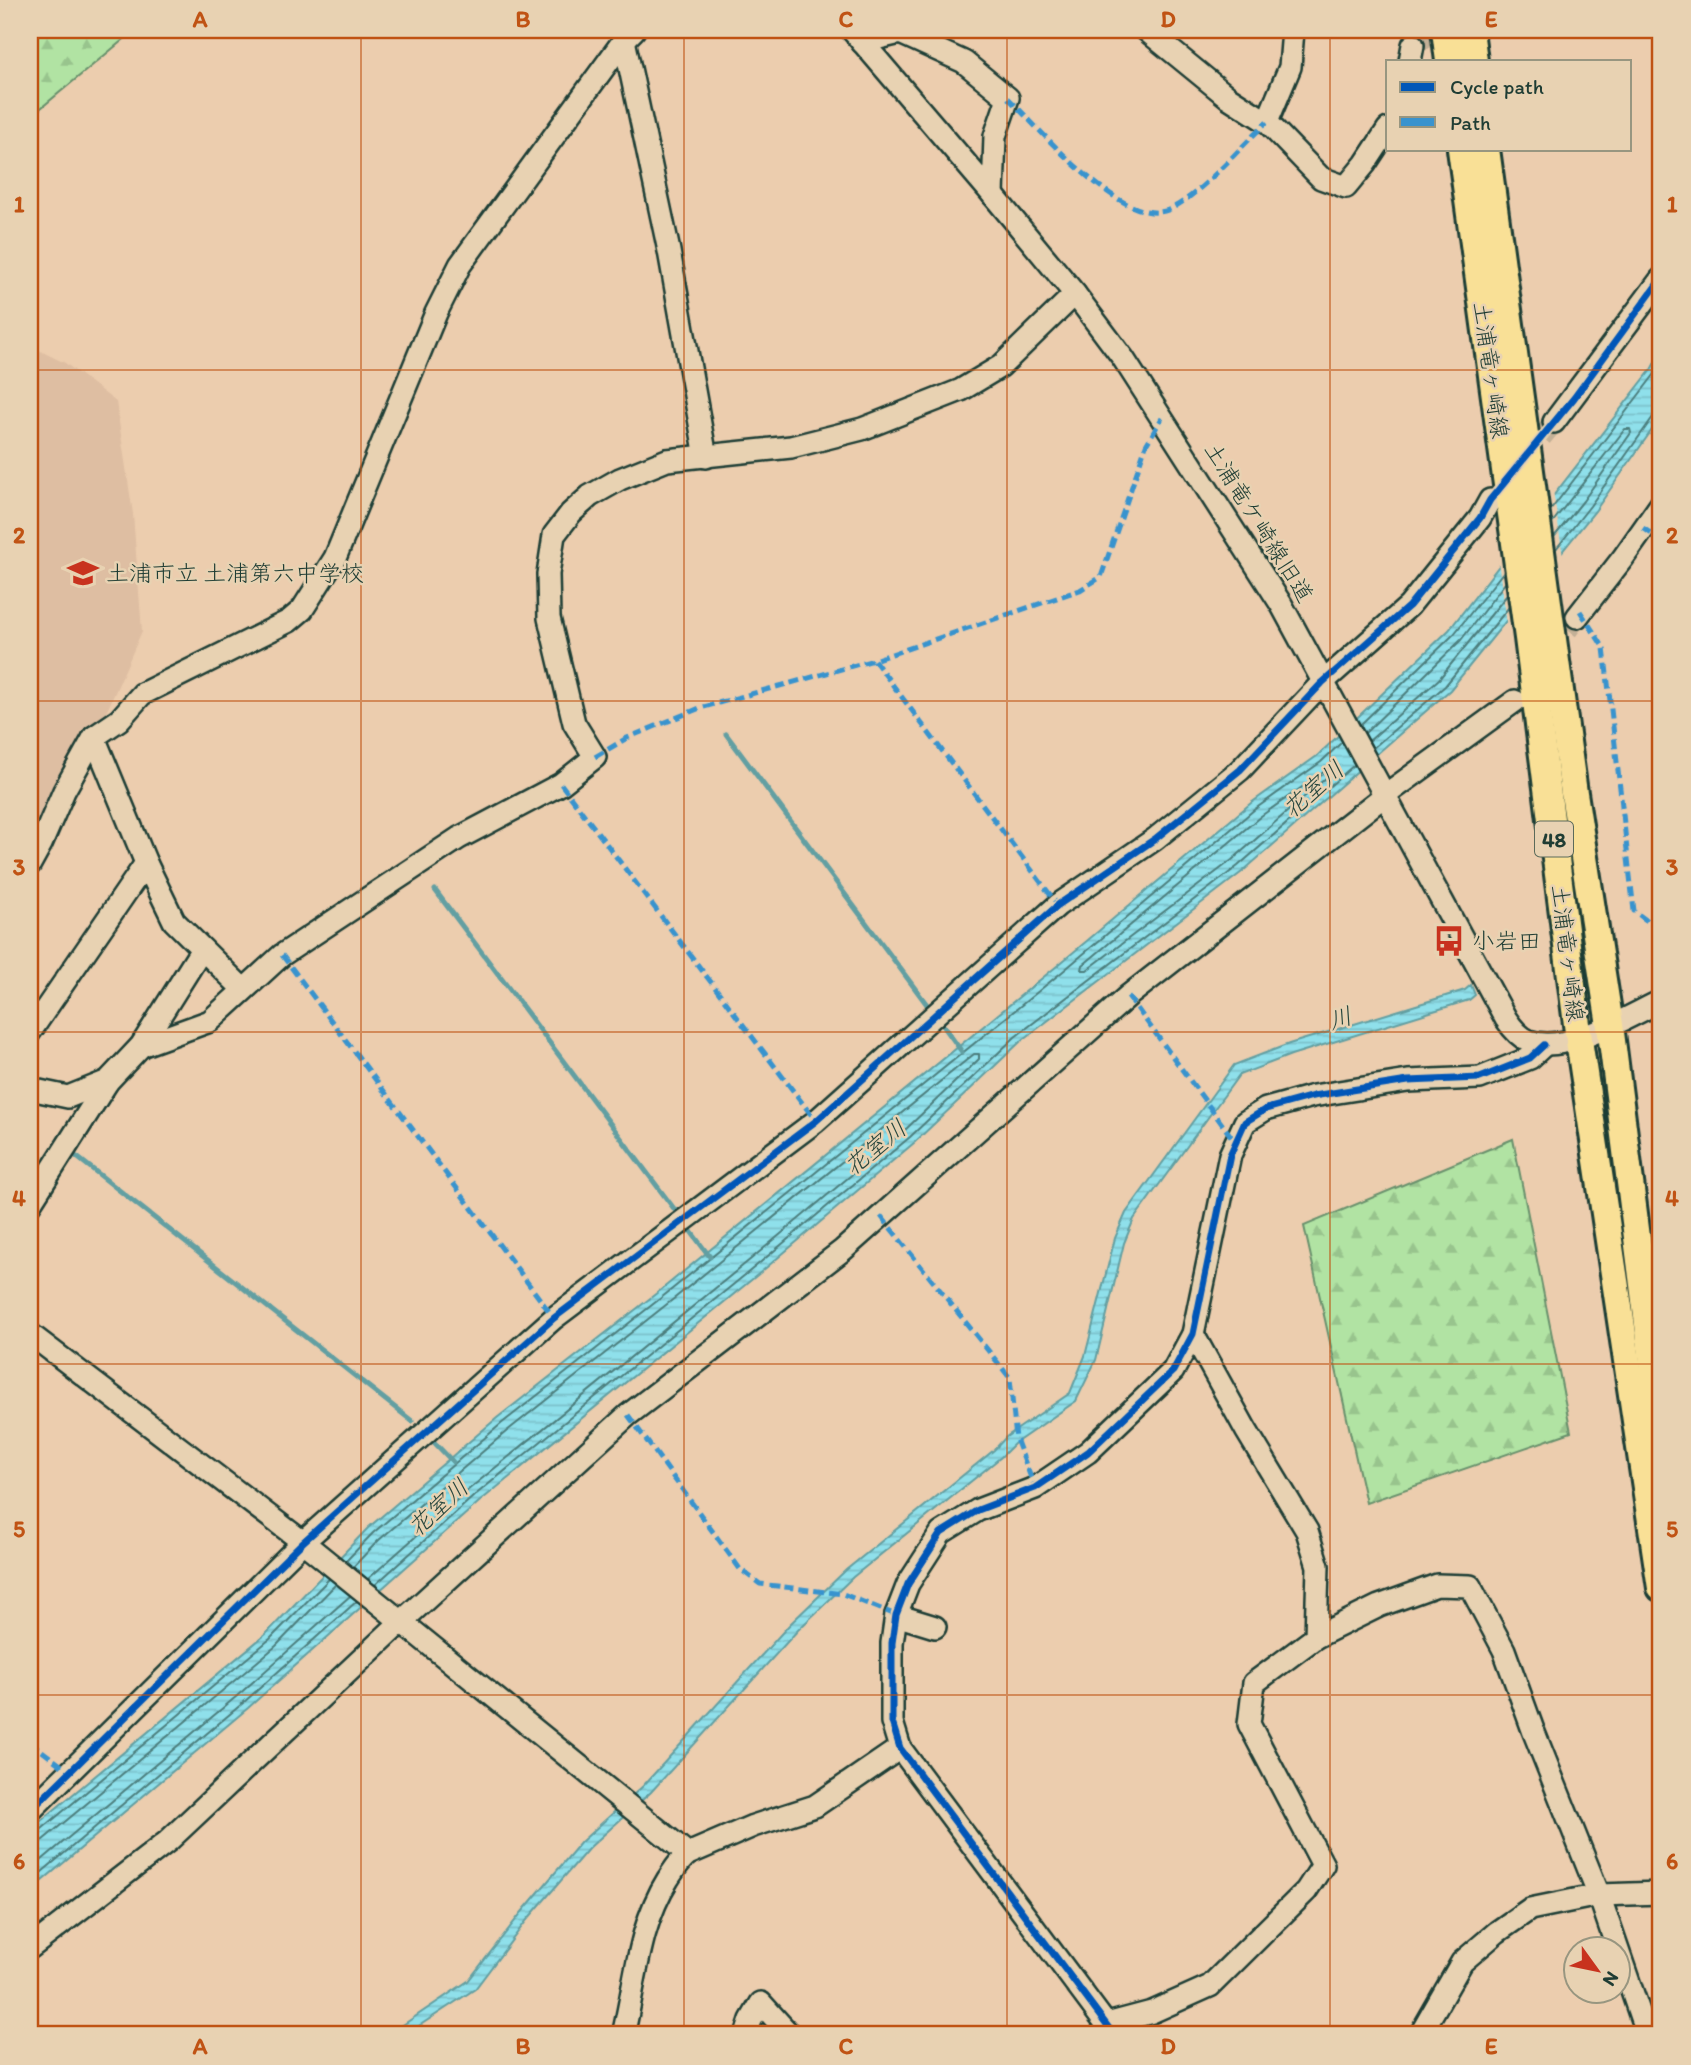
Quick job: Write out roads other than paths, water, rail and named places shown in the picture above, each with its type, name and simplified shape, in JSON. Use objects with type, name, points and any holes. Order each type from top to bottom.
[{"type":"main road","points":[[1445,30],[1449,60]]},
{"type":"main road","points":[[1469,30],[1474,60]]},
{"type":"main road","name":"土浦竜ヶ崎線","points":[[1461,150],[1499,498],[1528,638],[1579,1040],[1661,1588]]},
{"type":"main road","name":"土浦竜ヶ崎線","points":[[1486,150],[1549,612],[1610,1024],[1661,1426]]},
{"type":"street","points":[[1146,30],[1228,96],[1267,121],[1321,178],[1346,187],[1386,132]]},
{"type":"street","points":[[1267,121],[1290,67],[1293,30]]},
{"type":"street","points":[[860,34],[901,33],[964,62],[1008,98],[995,136],[993,195]]},
{"type":"street","name":"土浦竜ケ崎線旧道","points":[[860,34],[1074,294],[1123,359],[1281,604],[1506,1020],[1515,1032],[1527,1041],[1544,1045]]},
{"type":"street","points":[[629,35],[706,457]]},
{"type":"street","points":[[30,863],[41,845],[64,791],[94,737],[119,720],[142,694],[289,621],[302,610],[335,558],[436,313],[460,265],[629,35]]},
{"type":"street","points":[[1554,422],[1661,279]]},
{"type":"street","points":[[141,1046],[210,1021],[293,947],[459,838],[561,785],[594,757],[573,723],[549,618],[548,574],[554,535],[571,513],[590,496],[620,479],[667,460],[791,447],[862,429],[961,390],[1001,366],[1074,294]]},
{"type":"street","points":[[30,1811],[303,1542],[554,1318],[816,1121],[1058,905],[1155,839],[1240,770],[1409,606],[1499,498]]},
{"type":"street","points":[[1577,617],[1661,505]]},
{"type":"street","points":[[30,1948],[168,1840],[628,1415],[843,1250],[1128,996],[1381,791],[1515,701]]},
{"type":"street","points":[[94,737],[146,863],[174,921],[243,989]]},
{"type":"street","points":[[30,1032],[146,863]]},
{"type":"street","points":[[30,1204],[108,1080],[141,1046],[202,949]]},
{"type":"street","points":[[1647,2035],[1599,1895],[1504,1650],[1470,1586],[1437,1585],[1379,1606],[1316,1637],[1254,1683],[1249,1724],[1323,1865],[1306,1891],[1210,1986],[1111,2030],[900,1748],[892,1722],[892,1643],[896,1615],[908,1584],[941,1533],[978,1510],[1035,1488],[1088,1452],[1173,1371],[1193,1334],[1230,1155],[1245,1122],[1266,1108],[1313,1096],[1408,1081],[1480,1078],[1530,1058],[1544,1045],[1579,1040],[1661,1001]]},
{"type":"street","points":[[30,1089],[68,1097],[108,1080]]},
{"type":"street","points":[[30,1334],[303,1542],[688,1854]]},
{"type":"street","points":[[1193,1334],[1246,1430],[1307,1531],[1318,1566],[1316,1637]]},
{"type":"street","points":[[896,1615],[935,1627]]},
{"type":"street","points":[[623,2035],[642,1939],[655,1900],[681,1859],[752,1826],[816,1806],[900,1748]]},
{"type":"street","points":[[1420,2035],[1462,1962],[1497,1932],[1530,1909],[1599,1895],[1661,1894]]},
{"type":"street","points":[[746,2035],[761,2003],[790,2035]]},
{"type":"water","name":"花室川","points":[[1661,351],[1661,417],[1595,511],[1450,690],[1242,872],[1020,1042],[915,1142],[761,1272],[479,1502],[248,1708],[30,1891],[30,1830],[266,1634],[368,1528],[497,1418],[667,1285],[1057,966],[1251,803],[1317,756],[1449,630],[1651,370]]},
{"type":"water","points":[[1471,985],[1475,995],[1469,1000],[1291,1055],[1239,1075],[1134,1219],[1124,1243],[1096,1360],[1076,1401],[1014,1444],[853,1577],[798,1630],[651,1792],[589,1848],[527,1920],[475,1989],[405,2035],[388,2035],[468,1981],[581,1842],[643,1786],[790,1624],[846,1570],[994,1450],[1006,1437],[1070,1393],[1085,1356],[1115,1238],[1126,1213],[1234,1065],[1289,1044],[1465,990]]},
{"type":"waterway","points":[[726,734],[931,1010]]},
{"type":"waterway","points":[[435,890],[681,1218]]},
{"type":"waterway","points":[[937,1017],[962,1052]]},
{"type":"waterway","points":[[77,1157],[412,1421]]},
{"type":"waterway","points":[[687,1226],[710,1257]]},
{"type":"waterway","name":"花室川","points":[[431,1439],[453,1462]]},
{"type":"tunnel","points":[[1413,45],[1441,30]]},
{"type":"tunnel","points":[[1522,461],[1554,422]]},
{"type":"tunnel","points":[[1549,655],[1577,617]]},
{"type":"place","name":"土浦市立 土浦第六中学校","points":[[83,573]]},
{"type":"place","name":"小岩田","points":[[1449,941]]},
{"type":"water label","name":"川","points":[[1340,1018]]}]
